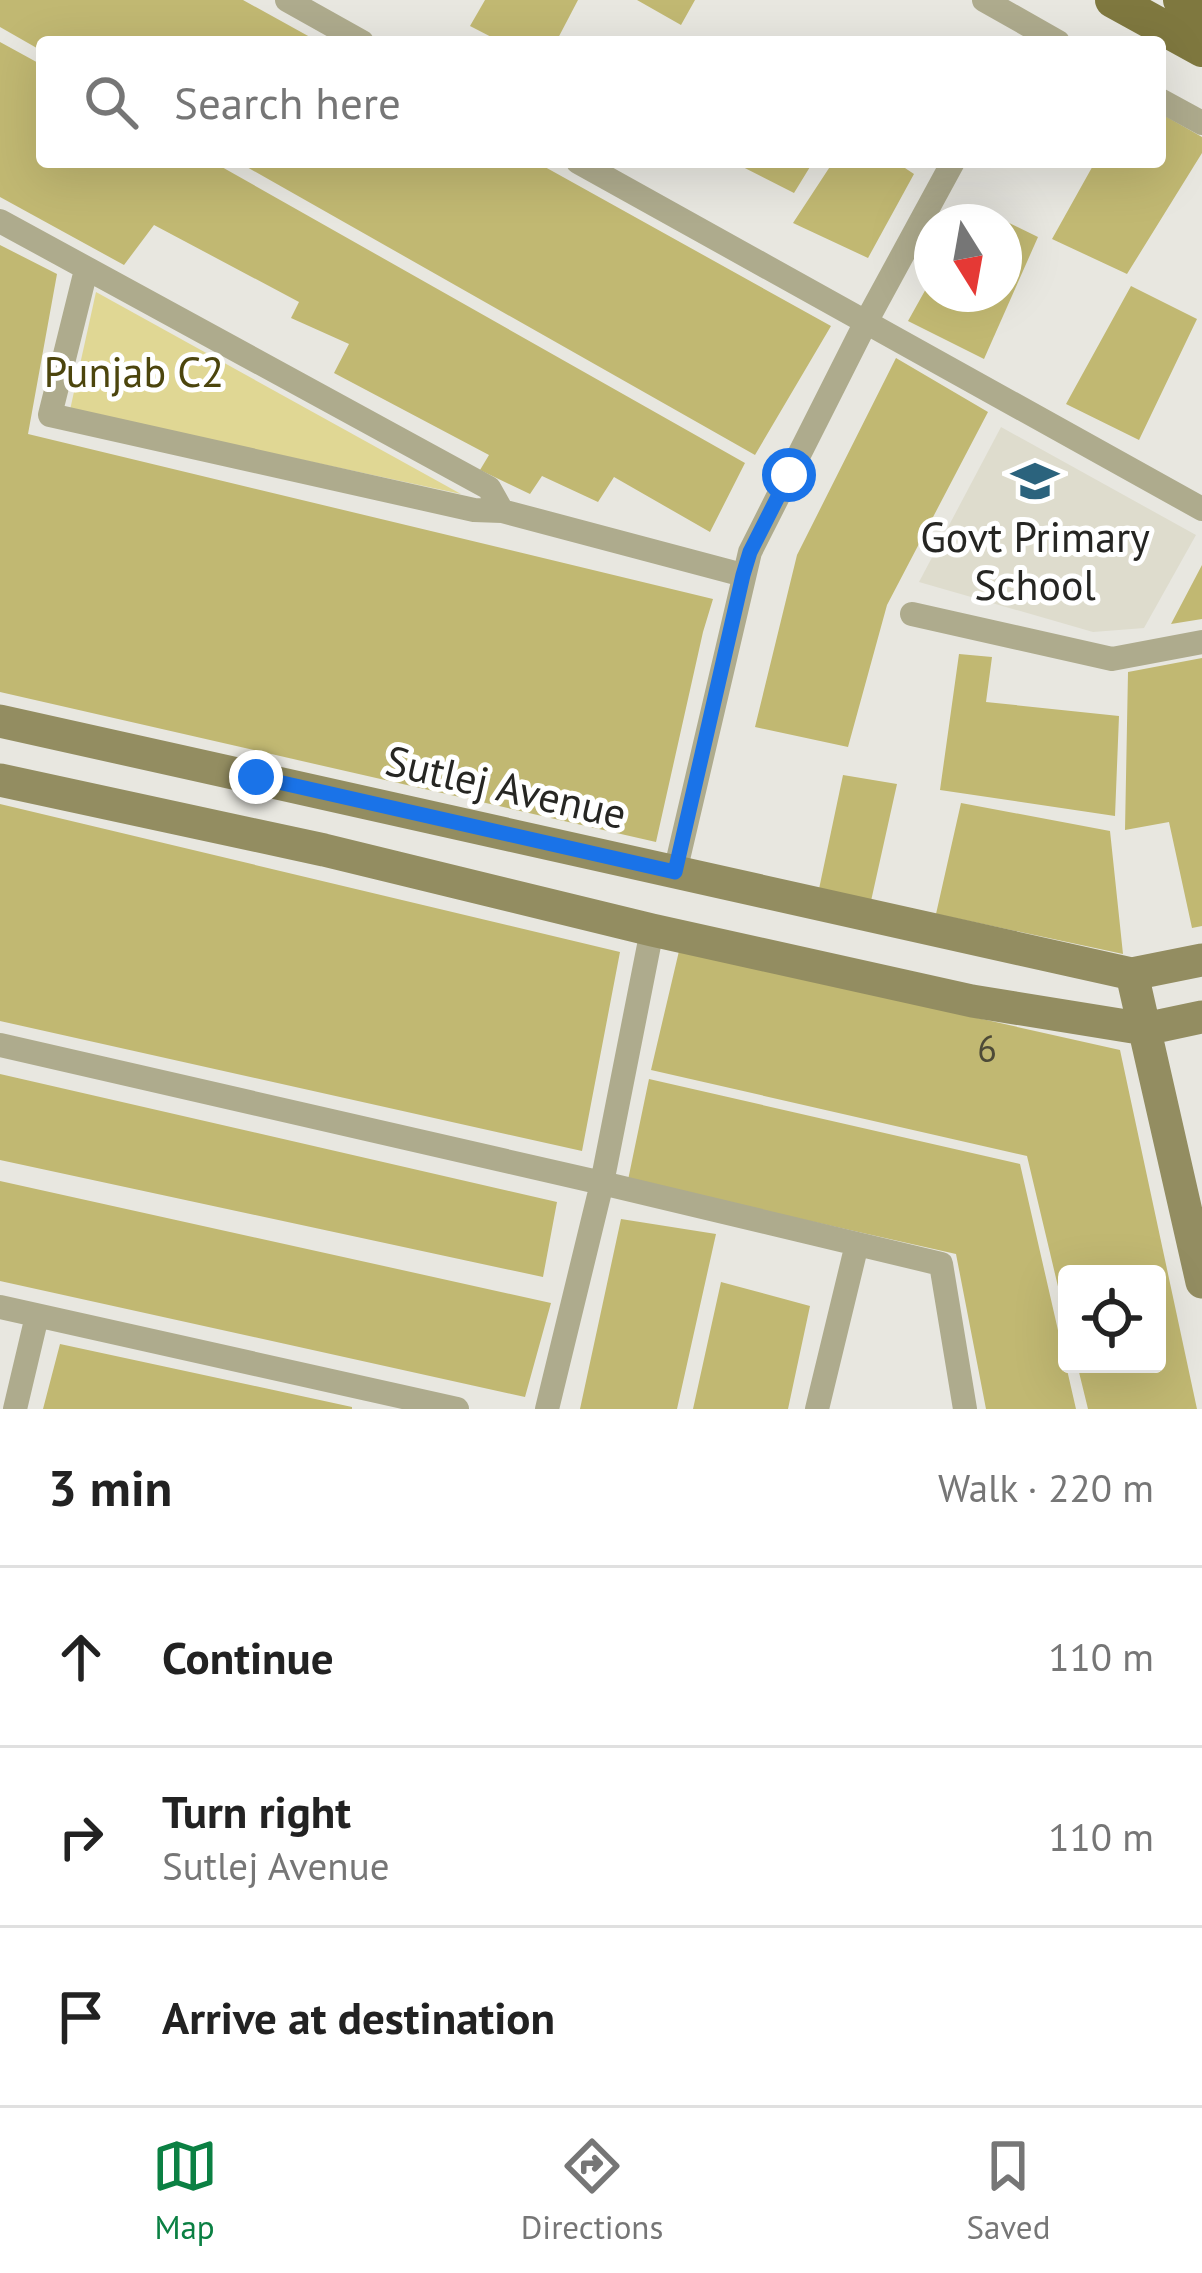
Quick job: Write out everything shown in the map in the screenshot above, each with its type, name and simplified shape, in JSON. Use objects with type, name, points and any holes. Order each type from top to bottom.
[{"type":"main road","points":[[1082,0],[1146,36]]},
{"type":"main road","points":[[1113,0],[1202,50]]},
{"type":"main road","points":[[1181,0],[1202,12]]},
{"type":"main road","points":[[1166,48],[1202,68]]},
{"type":"street","points":[[286,0],[351,36]]},
{"type":"street","points":[[984,0],[1023,34]]},
{"type":"street","points":[[1166,103],[1202,123]]},
{"type":"street","points":[[589,168],[1202,509]]},
{"type":"street","points":[[675,872],[750,552],[950,168]]},
{"type":"street","points":[[0,221],[489,488],[502,511]]},
{"type":"street","points":[[86,270],[50,415],[474,510],[502,511],[743,575]]},
{"type":"street","points":[[912,614],[1112,659],[1202,641]]},
{"type":"street","name":"Sutlej Avenue","points":[[0,721],[1132,974],[1202,960]]},
{"type":"street","points":[[0,780],[972,1001],[1145,1029],[1202,1017]]},
{"type":"street","points":[[324,850],[341,796]]},
{"type":"street","points":[[547,1409],[602,1183],[652,930]]},
{"type":"street","points":[[1132,974],[1202,1282]]},
{"type":"street","points":[[0,1045],[941,1264],[965,1409]]},
{"type":"street","points":[[817,1409],[857,1244]]},
{"type":"street","points":[[0,1307],[457,1409]]},
{"type":"street","points":[[15,1409],[38,1316]]},
{"type":"shaded area","name":"Govt Primary School","points":[[1001,427],[1196,535],[1144,628],[1093,632],[919,582]]},
{"type":"green space","name":"Punjab C2","points":[[96,292],[461,494],[70,410]]},
{"type":"building","points":[[0,0],[243,0],[308,36],[36,36],[36,48],[0,27]]},
{"type":"building","points":[[485,0],[578,0],[559,36],[489,36],[470,26]]},
{"type":"building","points":[[637,0],[695,0],[681,25]]},
{"type":"building","points":[[0,42],[36,62],[36,168],[224,168],[745,463],[710,532],[614,477],[598,502],[542,476],[530,494],[480,470],[489,455],[334,373],[349,344],[291,318],[299,302],[154,225],[124,265],[0,197]]},
{"type":"building","points":[[1166,116],[1202,137],[1202,153],[1127,274],[1052,239],[1092,168],[1166,168]]},
{"type":"building","points":[[249,168],[547,168],[831,326],[755,455]]},
{"type":"building","points":[[745,168],[809,168],[794,193]]},
{"type":"building","points":[[829,168],[905,168],[914,174],[868,258],[793,223]]},
{"type":"building","points":[[1022,229],[1038,237],[1022,273]]},
{"type":"building","points":[[0,245],[57,274],[28,434],[713,599],[656,842],[0,692]]},
{"type":"building","points":[[1131,286],[1197,319],[1139,440],[1066,404]]},
{"type":"building","points":[[914,310],[1005,312],[984,359],[908,321]]},
{"type":"building","points":[[896,358],[988,412],[887,605],[848,747],[755,727],[797,555]]},
{"type":"building","points":[[1202,565],[1202,619],[1171,624]]},
{"type":"building","points":[[959,654],[992,657],[986,702],[1119,716],[1115,816],[940,790]]},
{"type":"building","points":[[1202,658],[1202,926],[1192,928],[1169,822],[1125,830],[1128,672]]},
{"type":"building","points":[[843,775],[897,784],[871,901],[819,889]]},
{"type":"building","points":[[961,803],[1110,831],[1123,954],[936,914]]},
{"type":"building","points":[[0,804],[620,952],[582,1151],[0,1021]]},
{"type":"building","points":[[679,951],[1120,1050],[1197,1409],[1088,1409],[1079,1373],[1166,1373],[1166,1265],[1058,1265],[1058,1287],[1027,1156],[651,1070]]},
{"type":"building","points":[[0,1074],[557,1202],[543,1277],[0,1160]]},
{"type":"building","points":[[649,1079],[1020,1164],[1058,1330],[1058,1373],[1068,1373],[1076,1409],[986,1409],[956,1254],[628,1180]]},
{"type":"building","points":[[0,1181],[551,1303],[525,1397],[0,1281]]},
{"type":"building","points":[[621,1219],[716,1234],[677,1409],[580,1409]]},
{"type":"building","points":[[721,1282],[810,1306],[788,1409],[693,1409]]},
{"type":"building","points":[[60,1344],[352,1407],[352,1409],[43,1409]]},
{"type":"place","name":"Govt Primary School","points":[[1035,481]]},
{"type":"route","points":[[256,777],[675,872],[743,575],[789,475]]}]
